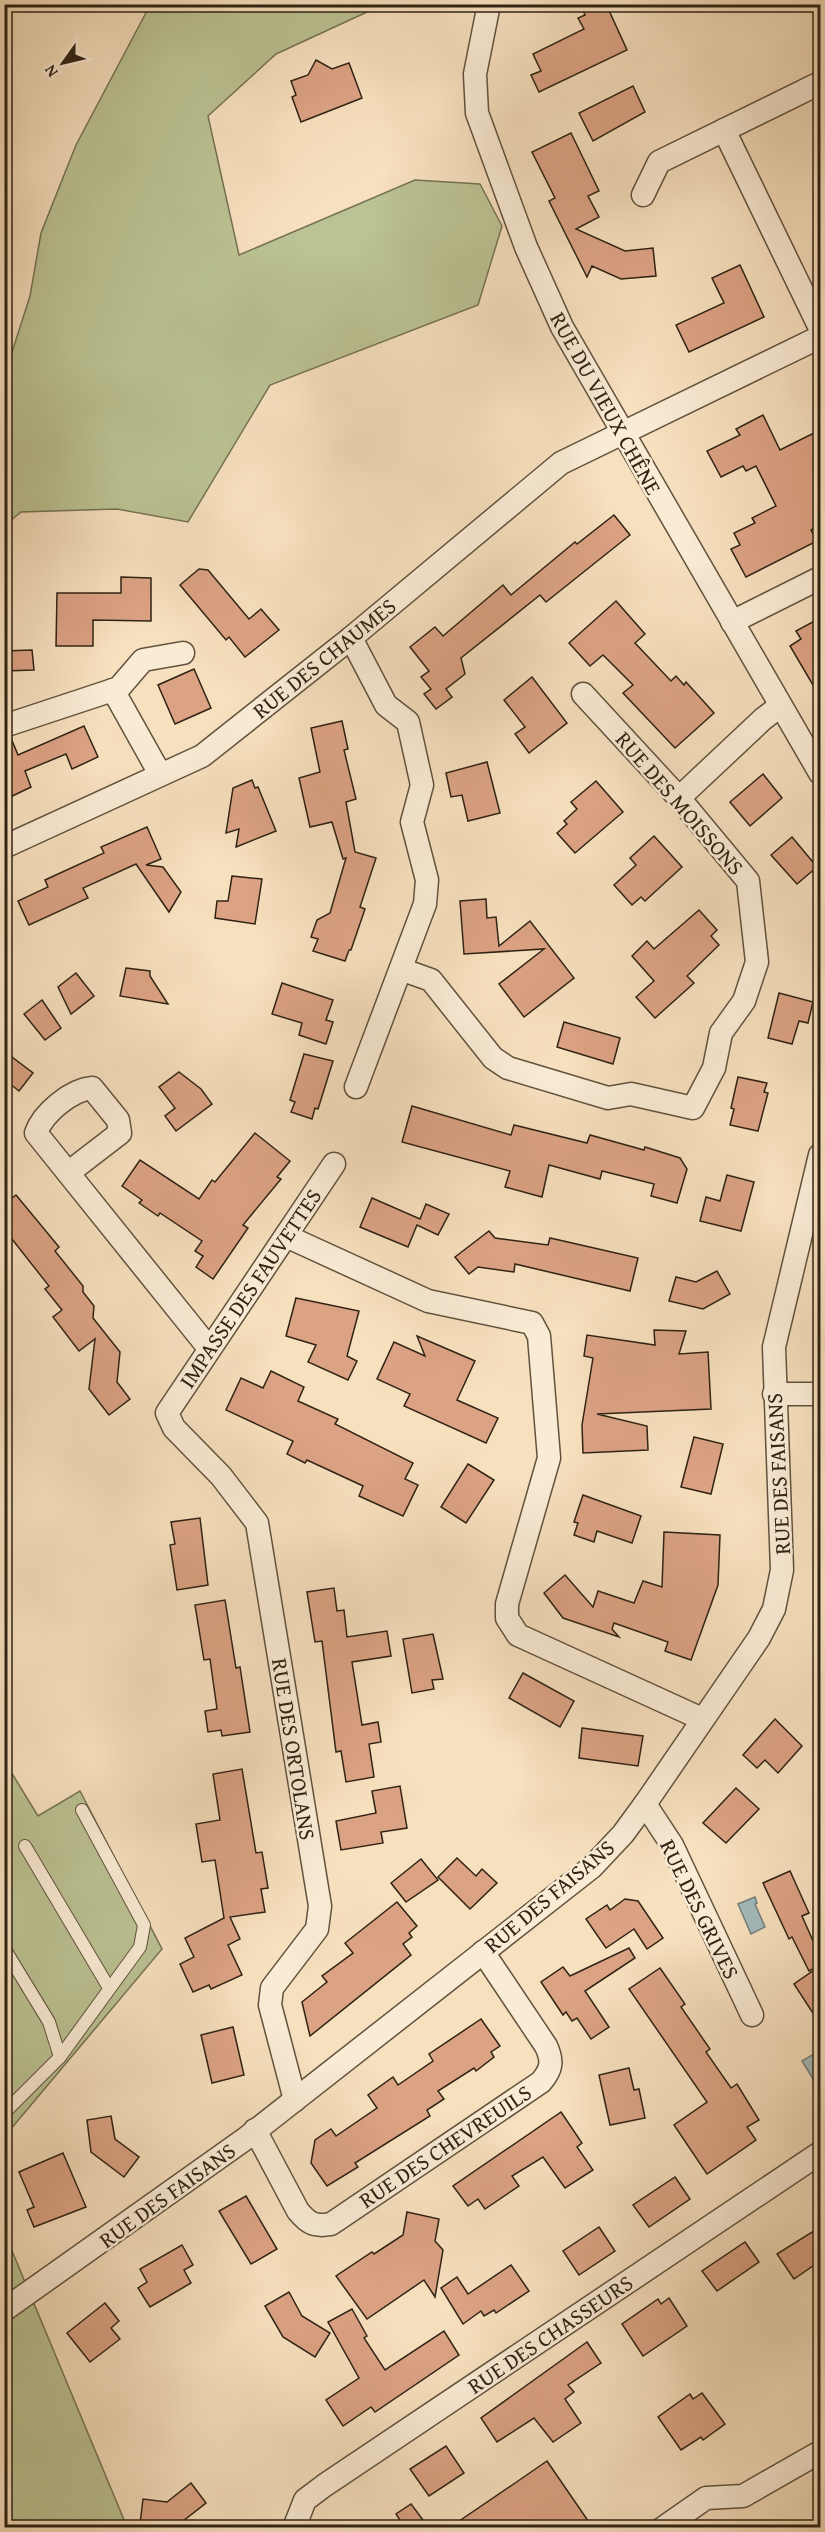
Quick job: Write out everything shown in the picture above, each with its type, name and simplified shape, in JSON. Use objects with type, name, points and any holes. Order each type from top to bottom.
[{"type":"street","name":"RUE DU VIEUX CHÊNE","points":[[489,4],[475,74],[477,112],[526,247],[562,327],[622,433],[780,706],[818,762]]},
{"type":"street","points":[[644,195],[659,162],[820,83]]},
{"type":"street","points":[[724,130],[820,328]]},
{"type":"street","name":"RUE DES CHAUMES","points":[[4,847],[202,756],[351,638],[561,464],[820,337]]},
{"type":"street","points":[[732,622],[820,578]]},
{"type":"street","points":[[351,638],[386,705],[408,722],[422,785],[412,822],[427,880],[425,904],[403,970],[356,1087]]},
{"type":"street","points":[[4,726],[119,688],[143,660],[183,653]]},
{"type":"street","points":[[113,690],[160,774]]},
{"type":"street","name":"RUE DES MOISSONS","points":[[403,970],[431,980],[493,1058],[508,1068],[608,1098],[631,1094],[693,1108],[714,1068],[721,1033],[744,1001],[757,962],[748,881],[679,798],[583,694]]},
{"type":"street","points":[[679,798],[763,719],[780,706]]},
{"type":"street","name":"RUE DES FAISANS","points":[[4,2310],[255,2130],[592,1867],[623,1834],[645,1804],[759,1638],[774,1609],[782,1570],[774,1347],[820,1155]]},
{"type":"street","name":"IMPASSE DES FAUVETTES","points":[[167,1413],[208,1347],[334,1164]]},
{"type":"street","points":[[68,1173],[208,1347]]},
{"type":"street","points":[[286,1236],[428,1301],[532,1323],[539,1336],[549,1458],[507,1604],[507,1618],[518,1635],[702,1719]]},
{"type":"street","points":[[774,1394],[820,1394]]},
{"type":"street","name":"RUE DES ORTOLANS","points":[[167,1413],[174,1428],[221,1476],[257,1523],[320,1906],[317,1929],[272,1988],[270,2005],[294,2100]]},
{"type":"street","name":"RUE DES GRIVES","points":[[645,1804],[672,1845],[752,2015]]},
{"type":"street","name":"RUE DES CHEVREUILS","points":[[255,2130],[298,2211],[307,2222],[318,2226],[330,2224],[541,2082],[550,2071],[552,2059],[483,1952]]},
{"type":"street","name":"RUE DES CHASSEURS","points":[[294,2528],[306,2500],[325,2485],[820,2153]]},
{"type":"street","points":[[663,2528],[706,2498],[742,2496],[820,2452]]},
{"type":"lane","points":[[4,2113],[60,2057],[140,1947],[144,1925],[82,1810]]},
{"type":"lane","points":[[25,1846],[109,1988]]},
{"type":"lane","points":[[4,1948],[49,2022],[60,2057]]},
{"type":"green space","points":[[154,5],[397,5],[367,12],[276,54],[208,116],[239,255],[415,180],[480,184],[502,226],[478,305],[270,385],[188,522],[117,509],[21,512],[5,525],[5,374],[30,296],[41,233],[76,145],[148,9]]},
{"type":"green space","points":[[5,1762],[38,1816],[80,1791],[162,1949],[5,2136]]},
{"type":"green space","points":[[5,2234],[127,2527],[5,2527]]},
{"type":"water","points":[[755,1897],[757,1903],[755,1904],[765,1927],[751,1934],[738,1904]]},
{"type":"water","points":[[819,2051],[820,2054],[820,2090],[802,2061]]},
{"type":"building","points":[[580,4],[606,4],[627,50],[539,92],[531,75],[541,71],[533,54],[584,29],[578,18],[585,15]]},
{"type":"building","points":[[316,60],[332,69],[349,63],[362,98],[301,122],[292,97],[296,95],[291,81],[308,75]]},
{"type":"building","points":[[633,86],[645,112],[593,141],[579,113]]},
{"type":"building","points":[[571,133],[599,191],[588,196],[599,217],[576,229],[625,251],[653,248],[656,276],[621,279],[592,266],[587,277],[549,201],[555,198],[532,152]]},
{"type":"building","points":[[740,265],[764,317],[689,352],[676,325],[724,303],[712,278]]},
{"type":"building","points":[[763,415],[780,450],[820,430],[820,525],[811,530],[817,541],[746,577],[731,549],[740,545],[734,533],[755,523],[752,518],[776,506],[756,466],[746,471],[743,466],[721,477],[707,451],[740,435],[736,429]]},
{"type":"building","points":[[614,515],[630,535],[546,602],[540,595],[461,658],[465,674],[446,689],[452,697],[436,709],[424,694],[431,689],[421,677],[429,671],[410,647],[435,627],[443,636],[503,585],[511,595],[575,542],[577,544]]},
{"type":"building","points":[[199,569],[208,570],[249,619],[261,609],[279,630],[245,657],[229,637],[226,640],[180,585]]},
{"type":"building","points":[[121,577],[151,578],[151,621],[93,620],[93,646],[56,646],[57,593],[121,593]]},
{"type":"building","points":[[616,601],[645,634],[635,643],[671,681],[676,676],[684,685],[686,682],[714,713],[675,748],[623,693],[633,685],[603,655],[590,666],[569,643]]},
{"type":"building","points":[[820,618],[820,697],[790,646],[801,639],[796,631]]},
{"type":"building","points":[[32,650],[34,670],[4,671],[4,651]]},
{"type":"building","points":[[194,669],[211,708],[175,724],[158,685]]},
{"type":"building","points":[[532,677],[567,723],[529,753],[515,734],[525,727],[504,700]]},
{"type":"building","points":[[342,721],[348,749],[344,750],[356,799],[346,802],[355,852],[376,858],[360,907],[365,909],[345,961],[313,951],[318,939],[311,937],[317,920],[330,913],[346,858],[343,859],[332,822],[310,827],[299,778],[320,772],[311,728]]},
{"type":"building","points":[[84,726],[98,757],[72,769],[66,754],[25,771],[31,787],[4,800],[4,739],[11,738],[18,755]]},
{"type":"building","points":[[487,762],[500,813],[468,821],[462,795],[451,797],[446,773]]},
{"type":"building","points":[[763,774],[782,798],[750,826],[730,802]]},
{"type":"building","points":[[252,780],[255,788],[258,787],[276,831],[236,847],[239,829],[226,833],[233,788]]},
{"type":"building","points":[[596,781],[623,812],[575,853],[557,833],[567,824],[564,821],[577,809],[571,802]]},
{"type":"building","points":[[147,827],[161,859],[146,865],[163,867],[181,892],[169,912],[136,864],[83,888],[88,898],[29,925],[18,901],[48,887],[45,880],[104,853],[101,847]]},
{"type":"building","points":[[654,836],[682,867],[645,901],[641,897],[632,905],[614,885],[636,865],[630,858]]},
{"type":"building","points":[[792,837],[817,867],[797,884],[771,855]]},
{"type":"building","points":[[232,876],[262,879],[255,924],[215,918],[217,901],[228,901]]},
{"type":"building","points":[[486,899],[487,918],[496,917],[499,946],[530,921],[574,978],[524,1017],[499,984],[544,949],[464,954],[460,901]]},
{"type":"building","points":[[699,910],[717,930],[711,936],[719,945],[687,976],[694,983],[655,1018],[636,997],[654,981],[632,956],[647,941],[654,949]]},
{"type":"building","points":[[126,968],[150,971],[150,976],[168,1004],[120,996]]},
{"type":"building","points":[[76,973],[94,996],[71,1014],[58,987]]},
{"type":"building","points":[[282,983],[333,1000],[326,1020],[333,1022],[326,1044],[299,1035],[302,1023],[272,1014]]},
{"type":"building","points":[[779,993],[813,1002],[808,1023],[799,1021],[792,1044],[768,1038]]},
{"type":"building","points":[[42,1000],[61,1028],[45,1040],[24,1014]]},
{"type":"building","points":[[564,1022],[620,1038],[613,1064],[557,1047]]},
{"type":"building","points":[[4,1051],[33,1073],[19,1091],[4,1079]]},
{"type":"building","points":[[304,1054],[333,1061],[318,1109],[315,1108],[312,1119],[291,1112],[295,1102],[290,1100]]},
{"type":"building","points":[[179,1072],[201,1089],[212,1104],[176,1131],[165,1116],[175,1108],[159,1087]]},
{"type":"building","points":[[738,1077],[767,1083],[764,1092],[768,1093],[758,1131],[730,1125],[734,1109],[731,1108]]},
{"type":"building","points":[[412,1106],[511,1135],[514,1125],[587,1143],[590,1135],[644,1150],[645,1147],[680,1158],[687,1169],[677,1203],[651,1196],[654,1184],[602,1171],[600,1179],[549,1165],[542,1197],[505,1187],[510,1171],[402,1142]]},
{"type":"building","points":[[255,1133],[290,1161],[277,1177],[281,1179],[243,1225],[248,1228],[213,1279],[196,1267],[203,1256],[195,1251],[202,1241],[160,1213],[158,1216],[139,1203],[142,1200],[122,1186],[140,1160],[199,1199],[212,1180],[215,1182]]},
{"type":"building","points":[[727,1175],[754,1182],[741,1231],[700,1221],[706,1197],[720,1201]]},
{"type":"building","points":[[16,1195],[59,1247],[55,1251],[83,1286],[83,1292],[94,1306],[93,1318],[120,1352],[117,1382],[130,1399],[109,1415],[89,1389],[95,1339],[79,1351],[53,1317],[62,1310],[45,1289],[49,1286],[4,1229],[4,1204]]},
{"type":"building","points":[[372,1198],[420,1219],[426,1204],[449,1214],[438,1235],[417,1225],[408,1247],[360,1227]]},
{"type":"building","points":[[489,1231],[495,1238],[548,1245],[550,1238],[638,1258],[630,1291],[515,1264],[514,1272],[478,1267],[469,1274],[455,1257]]},
{"type":"building","points":[[717,1271],[730,1294],[703,1309],[669,1301],[676,1277],[696,1282]]},
{"type":"building","points":[[296,1298],[359,1311],[347,1356],[357,1361],[348,1380],[308,1362],[316,1345],[286,1336]]},
{"type":"building","points":[[654,1330],[686,1331],[679,1354],[708,1352],[711,1409],[597,1414],[647,1426],[648,1450],[583,1453],[582,1425],[593,1358],[584,1356],[587,1335],[655,1345]]},
{"type":"building","points":[[417,1336],[475,1361],[457,1400],[498,1418],[486,1443],[404,1406],[410,1394],[377,1379],[394,1342],[425,1356]]},
{"type":"building","points":[[271,1371],[304,1387],[298,1401],[338,1419],[335,1424],[413,1463],[405,1479],[418,1485],[403,1516],[359,1496],[363,1486],[307,1460],[305,1463],[287,1454],[293,1441],[226,1410],[241,1378],[263,1388]]},
{"type":"building","points":[[694,1437],[723,1444],[711,1494],[681,1487]]},
{"type":"building","points":[[468,1464],[494,1480],[466,1523],[441,1507]]},
{"type":"building","points":[[583,1495],[641,1516],[632,1543],[597,1531],[594,1542],[574,1535],[578,1523],[574,1522]]},
{"type":"building","points":[[200,1518],[208,1585],[177,1590],[170,1545],[175,1544],[171,1522]]},
{"type":"building","points":[[664,1532],[720,1535],[718,1585],[691,1660],[665,1651],[668,1642],[614,1623],[612,1629],[619,1637],[563,1618],[544,1593],[565,1575],[593,1607],[598,1591],[634,1603],[643,1581],[662,1587]]},
{"type":"building","points":[[334,1588],[337,1611],[344,1610],[347,1637],[387,1631],[391,1656],[352,1662],[362,1725],[378,1722],[381,1742],[369,1744],[374,1777],[346,1782],[341,1751],[336,1752],[322,1641],[315,1642],[307,1592]]},
{"type":"building","points":[[225,1600],[236,1668],[240,1667],[250,1732],[222,1736],[221,1730],[208,1732],[205,1711],[217,1709],[210,1659],[204,1660],[195,1605]]},
{"type":"building","points":[[433,1634],[443,1679],[432,1680],[434,1689],[412,1693],[403,1639]]},
{"type":"building","points":[[523,1673],[574,1701],[560,1727],[509,1698]]},
{"type":"building","points":[[775,1719],[802,1746],[778,1773],[765,1760],[757,1768],[743,1755]]},
{"type":"building","points":[[582,1728],[643,1736],[638,1766],[579,1758]]},
{"type":"building","points":[[242,1769],[256,1853],[262,1852],[268,1888],[261,1889],[265,1912],[230,1917],[240,1939],[228,1945],[242,1975],[211,1989],[209,1985],[193,1992],[180,1964],[194,1957],[185,1938],[224,1918],[215,1860],[202,1862],[196,1824],[220,1820],[213,1774]]},
{"type":"building","points":[[400,1786],[407,1828],[381,1832],[383,1843],[341,1850],[336,1821],[376,1813],[372,1791]]},
{"type":"building","points":[[736,1788],[759,1809],[726,1843],[703,1823]]},
{"type":"building","points":[[457,1858],[476,1876],[482,1869],[497,1883],[470,1909],[438,1877]]},
{"type":"building","points":[[421,1859],[438,1880],[406,1902],[391,1883]]},
{"type":"building","points":[[790,1871],[809,1913],[802,1916],[820,1957],[820,1965],[809,1971],[792,1937],[789,1939],[763,1883]]},
{"type":"building","points":[[625,1899],[638,1901],[663,1938],[647,1949],[634,1929],[606,1948],[586,1919],[607,1905],[610,1910]]},
{"type":"building","points":[[397,1902],[417,1926],[409,1933],[412,1937],[403,1944],[411,1955],[310,2036],[302,2002],[327,1982],[322,1976],[353,1953],[345,1943]]},
{"type":"building","points":[[629,1948],[635,1958],[585,1991],[609,2027],[591,2039],[577,2018],[572,2021],[566,2012],[563,2015],[541,1982],[563,1967],[570,1976]]},
{"type":"building","points":[[820,1966],[820,2024],[794,1984]]},
{"type":"building","points":[[660,1968],[685,2004],[681,2007],[710,2049],[706,2052],[731,2088],[737,2084],[759,2120],[747,2127],[756,2140],[707,2174],[674,2125],[707,2102],[629,1989]]},
{"type":"building","points":[[481,2019],[500,2046],[491,2052],[494,2057],[476,2071],[474,2068],[438,2091],[444,2099],[427,2110],[430,2116],[355,2163],[358,2167],[327,2186],[311,2163],[315,2140],[331,2129],[336,2136],[377,2108],[368,2095],[393,2077],[398,2085],[433,2061],[429,2054]]},
{"type":"building","points":[[233,2027],[244,2075],[212,2083],[201,2035]]},
{"type":"building","points":[[629,2068],[634,2090],[639,2089],[645,2118],[610,2125],[599,2075]]},
{"type":"building","points":[[561,2112],[582,2143],[577,2147],[593,2170],[565,2188],[543,2157],[512,2176],[519,2186],[485,2209],[478,2199],[468,2206],[453,2186]]},
{"type":"building","points":[[111,2116],[115,2139],[139,2157],[124,2177],[91,2152],[87,2120]]},
{"type":"building","points":[[63,2153],[86,2207],[34,2227],[27,2210],[34,2207],[19,2172]]},
{"type":"building","points":[[675,2177],[690,2199],[649,2227],[633,2205]]},
{"type":"building","points":[[246,2196],[277,2249],[251,2264],[219,2211]]},
{"type":"building","points":[[407,2212],[439,2219],[435,2241],[443,2250],[435,2297],[424,2280],[367,2319],[336,2276],[403,2235]]},
{"type":"building","points":[[599,2227],[615,2251],[579,2275],[563,2251]]},
{"type":"building","points":[[820,2227],[820,2261],[794,2279],[777,2254]]},
{"type":"building","points":[[745,2242],[759,2262],[717,2291],[702,2271]]},
{"type":"building","points":[[182,2245],[193,2265],[184,2270],[191,2283],[150,2307],[138,2288],[147,2282],[140,2269]]},
{"type":"building","points":[[511,2265],[529,2291],[496,2313],[494,2310],[484,2316],[481,2311],[463,2324],[441,2288],[457,2277],[468,2294]]},
{"type":"building","points":[[289,2292],[302,2316],[330,2333],[315,2357],[283,2337],[265,2306]]},
{"type":"building","points":[[669,2298],[687,2326],[643,2356],[622,2324],[658,2299],[661,2304]]},
{"type":"building","points":[[105,2303],[119,2321],[111,2328],[120,2339],[90,2362],[67,2333]]},
{"type":"building","points":[[352,2309],[367,2336],[364,2338],[385,2370],[444,2331],[459,2355],[375,2412],[371,2407],[343,2426],[326,2400],[359,2378],[328,2322]]},
{"type":"building","points":[[587,2342],[601,2363],[568,2385],[574,2392],[565,2399],[581,2423],[553,2442],[534,2418],[497,2442],[481,2418]]},
{"type":"building","points":[[702,2393],[725,2424],[703,2440],[701,2437],[681,2450],[658,2417],[690,2394],[693,2399]]},
{"type":"building","points":[[446,2446],[464,2473],[429,2496],[410,2469]]},
{"type":"building","points":[[547,2461],[593,2528],[449,2528],[518,2481]]},
{"type":"building","points":[[191,2483],[206,2503],[174,2528],[140,2524],[143,2499],[167,2502]]},
{"type":"building","points":[[411,2504],[429,2528],[405,2528],[396,2514]]}]
